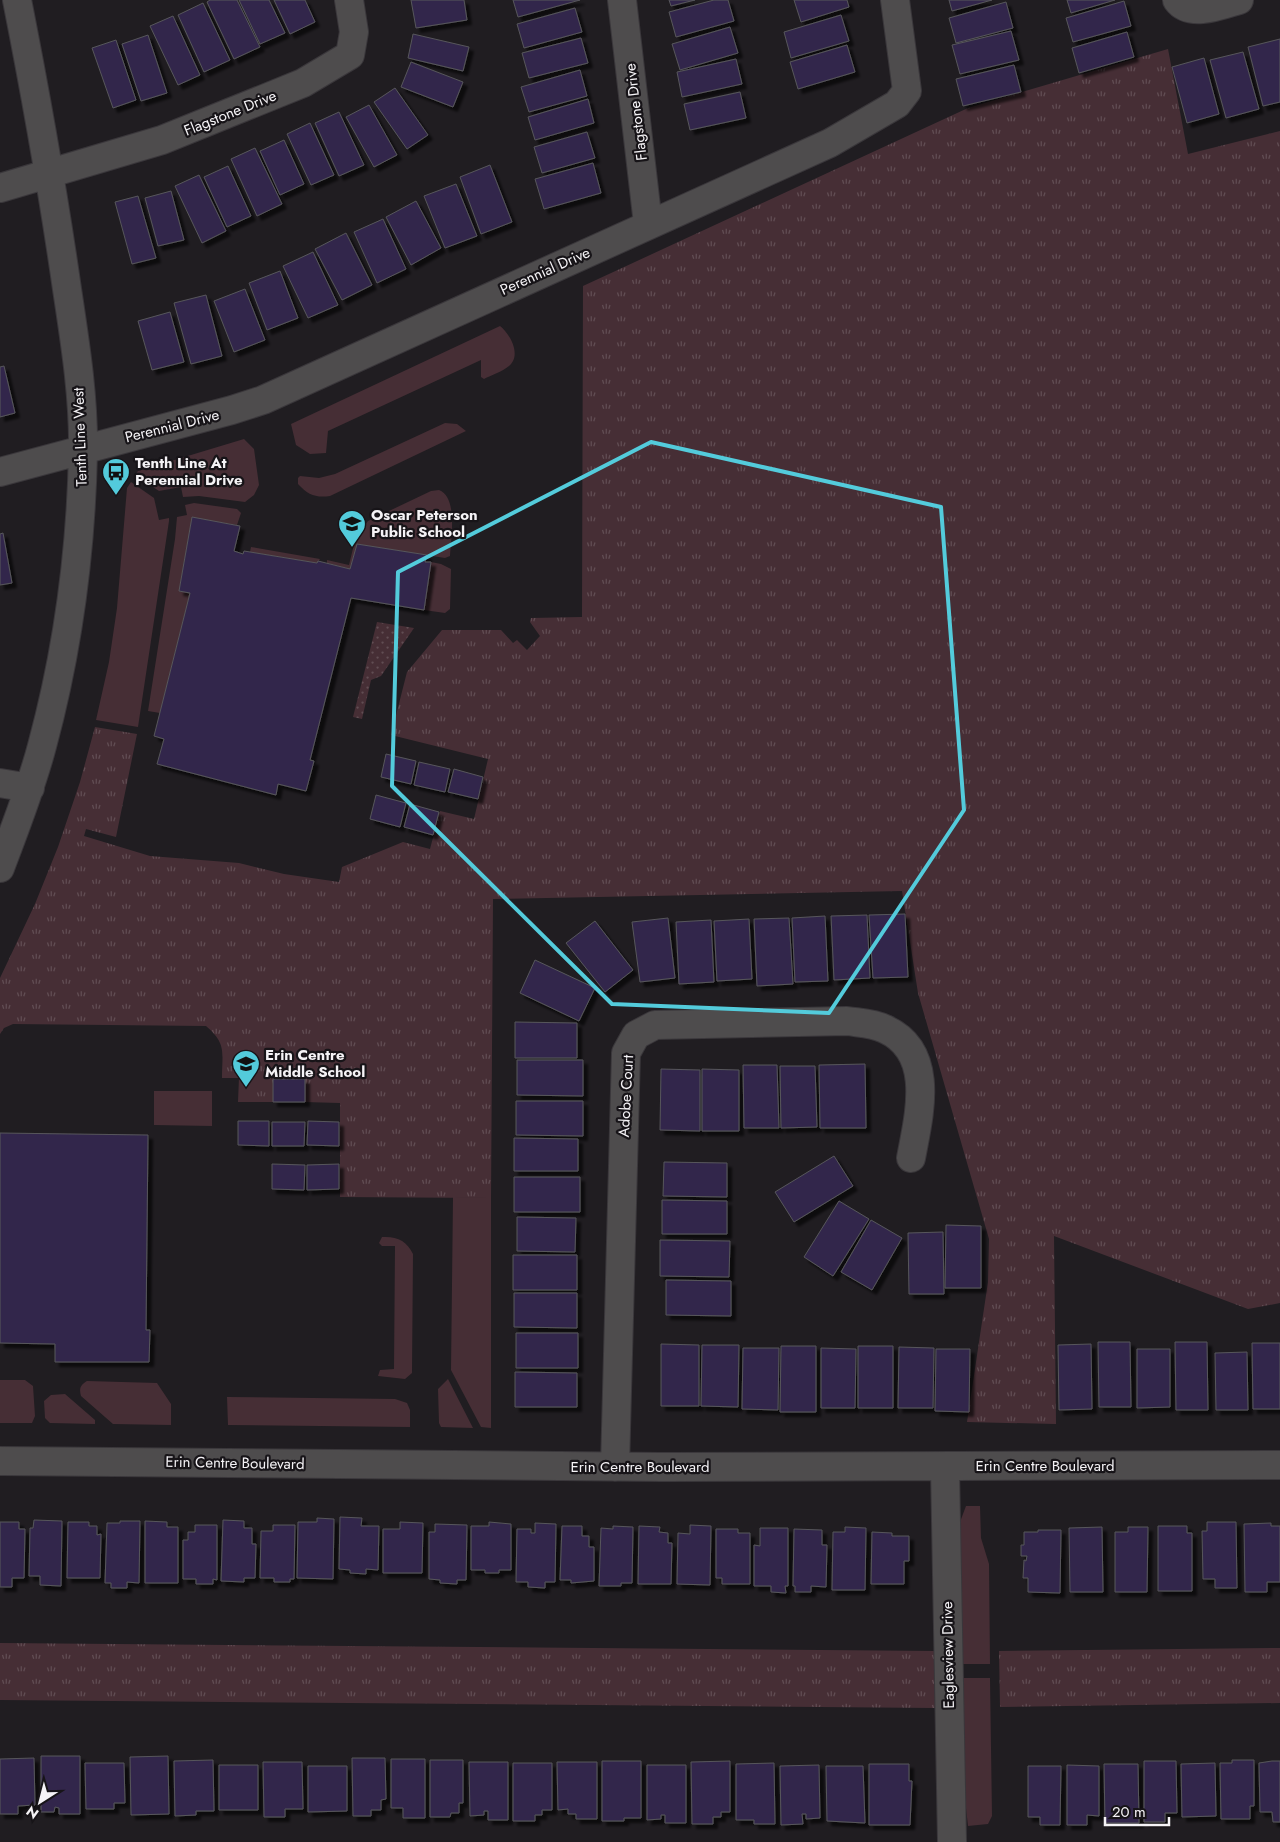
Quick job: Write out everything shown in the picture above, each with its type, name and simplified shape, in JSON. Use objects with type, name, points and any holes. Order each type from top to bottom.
[{"type":"street","name":"Tenth Line West","points":[[0,868],[30,788],[57,689],[71,615],[80,526],[83,450],[78,380],[51,174],[17,0]]},
{"type":"street","name":"Flagstone Drive","points":[[0,188],[162,140],[303,83],[350,55],[354,32],[349,0]]},
{"type":"street","name":"Flagstone Drive","points":[[622,0],[648,224]]},
{"type":"street","name":"Perennial Drive","points":[[0,472],[232,410],[262,400],[830,143],[897,104],[907,91],[895,0]]},
{"type":"street","points":[[1177,0],[1179,3],[1196,10],[1239,0]]},
{"type":"street","points":[[0,783],[30,788]]},
{"type":"street","name":"Adobe Court","points":[[614,1467],[626,1053],[636,1035],[655,1025],[847,1021],[886,1029],[899,1037],[916,1058],[920,1084],[920,1110],[911,1158]]},
{"type":"street","name":"Erin Centre Boulevard","points":[[0,1461],[614,1467],[944,1468],[1280,1465]]},
{"type":"street","name":"Eaglesview Drive","points":[[944,1468],[952,1842]]},
{"type":"highlighted area","points":[[651,442],[941,507],[964,810],[829,1013],[612,1004],[392,786],[398,572]]},
{"type":"green space","points":[[1168,49],[1188,154],[1280,131],[1280,1303],[1248,1309],[1054,1236],[1056,1424],[967,1422],[988,1282],[989,1239],[918,993],[902,891],[493,899],[491,1198],[340,1197],[340,1103],[305,1102],[305,1080],[273,1079],[273,1102],[238,1102],[239,1078],[222,1078],[222,1049],[213,1032],[206,1026],[13,1024],[4,1028],[0,1034],[0,978],[35,904],[58,847],[80,782],[95,727],[137,734],[116,837],[86,829],[84,836],[150,856],[239,863],[284,874],[339,882],[342,867],[403,842],[430,849],[440,811],[474,819],[488,759],[391,735],[407,672],[442,630],[501,630],[513,643],[517,640],[527,650],[540,636],[530,622],[531,618],[582,617],[583,286],[968,108]]},
{"type":"green space","points":[[500,326],[511,339],[515,351],[513,361],[503,370],[484,379],[481,377],[481,360],[328,431],[326,453],[310,454],[296,445],[291,424]]},
{"type":"green space","points":[[445,423],[457,424],[466,431],[330,496],[321,497],[313,495],[305,491],[298,484],[300,476],[319,478],[335,474]]},
{"type":"green space","points":[[244,439],[254,449],[259,485],[254,495],[245,502],[199,496],[183,497],[181,487],[159,491],[135,475],[138,471]]},
{"type":"green space","points":[[131,482],[154,498],[159,520],[169,518],[138,727],[96,720],[109,662],[117,608],[127,488]]},
{"type":"green space","points":[[439,490],[445,494],[451,509],[450,556],[445,558],[357,544],[350,569],[327,563],[327,560],[349,565],[356,536],[368,521],[431,491]]},
{"type":"green space","points":[[194,503],[237,509],[241,513],[237,525],[192,518],[179,591],[190,593],[160,713],[148,711],[177,517],[187,515],[185,505]]},
{"type":"green space","points":[[251,547],[320,559],[317,563],[250,552]]},
{"type":"green space","points":[[431,562],[451,569],[450,609],[445,613],[424,610]]},
{"type":"green space","points":[[377,622],[414,628],[381,676],[371,680],[362,719],[353,717]]},
{"type":"green space","points":[[154,1091],[212,1091],[212,1126],[154,1125]]},
{"type":"green space","points":[[453,1197],[491,1198],[491,1428],[481,1427],[451,1370]]},
{"type":"green space","points":[[382,1237],[392,1237],[401,1240],[413,1254],[412,1373],[405,1379],[378,1376],[380,1370],[394,1369],[395,1246],[382,1246],[379,1243]]},
{"type":"green space","points":[[448,1379],[473,1428],[441,1427],[439,1423],[438,1389]]},
{"type":"green space","points":[[0,1380],[25,1380],[33,1386],[35,1416],[32,1423],[0,1423]]},
{"type":"green space","points":[[87,1381],[157,1383],[171,1404],[171,1425],[113,1424],[81,1396],[81,1387]]},
{"type":"green space","points":[[65,1394],[95,1420],[95,1424],[50,1423],[45,1418],[44,1401],[51,1395]]},
{"type":"green space","points":[[227,1397],[395,1399],[407,1403],[410,1410],[410,1427],[228,1425]]},
{"type":"green space","points":[[966,1506],[980,1506],[981,1538],[989,1564],[990,1664],[961,1664],[960,1522]]},
{"type":"green space","points":[[0,1643],[934,1651],[936,1708],[0,1700]]},
{"type":"green space","points":[[1280,1648],[1280,1703],[1000,1707],[999,1651]]},
{"type":"green space","points":[[962,1678],[990,1678],[992,1816],[988,1824],[968,1826],[964,1790]]},
{"type":"building","points":[[210,0],[237,0],[260,47],[234,59],[207,2]]},
{"type":"building","points":[[239,0],[269,0],[285,33],[260,44]]},
{"type":"building","points":[[274,0],[305,0],[315,22],[290,34]]},
{"type":"building","points":[[411,0],[464,0],[467,20],[416,28]]},
{"type":"building","points":[[513,0],[580,0],[518,17]]},
{"type":"building","points":[[669,0],[695,0],[671,6]]},
{"type":"building","points":[[714,0],[728,0],[734,21],[676,37],[669,12]]},
{"type":"building","points":[[794,0],[847,0],[849,7],[801,22]]},
{"type":"building","points":[[949,0],[992,0],[952,11]]},
{"type":"building","points":[[1067,0],[1115,0],[1071,13]]},
{"type":"building","points":[[1124,1],[1131,26],[1073,42],[1066,18]]},
{"type":"building","points":[[1006,2],[1013,28],[956,43],[949,18]]},
{"type":"building","points":[[203,3],[230,60],[204,72],[178,15]]},
{"type":"building","points":[[575,8],[582,32],[524,48],[517,24]]},
{"type":"building","points":[[841,15],[849,41],[791,58],[784,32]]},
{"type":"building","points":[[173,16],[200,75],[178,85],[150,26]]},
{"type":"building","points":[[730,27],[738,53],[680,70],[672,44]]},
{"type":"building","points":[[1011,31],[1019,60],[960,74],[952,45]]},
{"type":"building","points":[[1127,32],[1134,57],[1079,73],[1072,48]]},
{"type":"building","points":[[413,34],[469,47],[463,71],[408,58]]},
{"type":"building","points":[[148,35],[167,93],[141,101],[122,44]]},
{"type":"building","points":[[581,38],[588,63],[529,78],[522,53]]},
{"type":"building","points":[[1280,39],[1280,102],[1263,106],[1248,47]]},
{"type":"building","points":[[116,40],[136,100],[113,108],[92,48]]},
{"type":"building","points":[[847,45],[855,72],[798,89],[790,62]]},
{"type":"building","points":[[1243,52],[1259,109],[1226,118],[1210,60]]},
{"type":"building","points":[[1204,58],[1219,114],[1187,123],[1172,67]]},
{"type":"building","points":[[736,59],[742,84],[682,97],[677,72]]},
{"type":"building","points":[[411,62],[463,82],[453,107],[401,87]]},
{"type":"building","points":[[1014,65],[1021,92],[963,106],[956,79]]},
{"type":"building","points":[[580,70],[587,96],[529,112],[521,87]]},
{"type":"building","points":[[395,88],[428,135],[407,149],[374,102]]},
{"type":"building","points":[[740,92],[746,118],[690,130],[684,104]]},
{"type":"building","points":[[588,99],[594,123],[535,140],[528,117]]},
{"type":"building","points":[[369,105],[397,155],[374,167],[346,117]]},
{"type":"building","points":[[339,112],[364,165],[339,176],[315,123]]},
{"type":"building","points":[[310,123],[334,175],[311,185],[287,134]]},
{"type":"building","points":[[587,132],[595,158],[542,173],[534,147]]},
{"type":"building","points":[[284,140],[304,184],[280,195],[260,151]]},
{"type":"building","points":[[255,148],[282,204],[257,216],[231,159]]},
{"type":"building","points":[[593,163],[601,193],[544,209],[535,179]]},
{"type":"building","points":[[490,165],[512,222],[481,234],[460,177]]},
{"type":"building","points":[[228,166],[251,216],[227,227],[204,177]]},
{"type":"building","points":[[199,175],[226,231],[202,243],[175,186]]},
{"type":"building","points":[[456,184],[477,236],[445,248],[424,196]]},
{"type":"building","points":[[171,191],[184,240],[158,246],[145,198]]},
{"type":"building","points":[[138,196],[156,258],[132,264],[115,202]]},
{"type":"building","points":[[416,201],[441,248],[411,265],[386,217]]},
{"type":"building","points":[[383,219],[406,269],[377,283],[354,232]]},
{"type":"building","points":[[346,233],[372,285],[342,300],[315,249]]},
{"type":"building","points":[[313,252],[338,305],[308,318],[283,266]]},
{"type":"building","points":[[280,271],[298,318],[267,330],[249,283]]},
{"type":"building","points":[[245,289],[265,340],[234,352],[214,301]]},
{"type":"building","points":[[206,295],[222,356],[191,364],[174,303]]},
{"type":"building","points":[[170,312],[184,362],[152,370],[138,321]]},
{"type":"building","points":[[4,366],[15,413],[0,417],[0,367]]},
{"type":"building","points":[[192,517],[240,526],[234,551],[243,554],[244,551],[317,563],[318,561],[350,569],[357,544],[427,555],[425,562],[431,562],[424,610],[351,598],[310,760],[314,761],[306,791],[278,784],[276,795],[157,764],[164,739],[154,736],[190,593],[179,591]]},
{"type":"building","points":[[3,533],[12,583],[0,585],[0,534]]},
{"type":"building","points":[[386,754],[416,761],[411,784],[381,777]]},
{"type":"building","points":[[419,762],[450,769],[445,792],[414,785]]},
{"type":"building","points":[[454,769],[483,777],[478,799],[448,792]]},
{"type":"building","points":[[376,795],[406,803],[400,827],[370,819]]},
{"type":"building","points":[[410,804],[439,812],[433,835],[404,827]]},
{"type":"building","points":[[905,914],[908,977],[873,978],[869,915]]},
{"type":"building","points":[[867,915],[870,978],[834,980],[831,916]]},
{"type":"building","points":[[825,916],[828,981],[795,982],[792,918]]},
{"type":"building","points":[[668,918],[675,978],[640,982],[632,922]]},
{"type":"building","points":[[789,918],[793,984],[757,986],[754,919]]},
{"type":"building","points":[[749,919],[752,979],[717,981],[714,921]]},
{"type":"building","points":[[711,920],[714,982],[679,984],[676,922]]},
{"type":"building","points":[[595,921],[633,970],[605,992],[566,943]]},
{"type":"building","points":[[535,960],[595,988],[579,1021],[520,993]]},
{"type":"building","points":[[515,1022],[577,1023],[577,1058],[515,1058]]},
{"type":"building","points":[[517,1060],[583,1060],[583,1096],[517,1095]]},
{"type":"building","points":[[865,1064],[866,1128],[820,1128],[819,1065]]},
{"type":"building","points":[[743,1065],[777,1065],[779,1128],[744,1128]]},
{"type":"building","points":[[780,1066],[815,1066],[817,1127],[781,1128]]},
{"type":"building","points":[[661,1069],[700,1070],[700,1131],[660,1130]]},
{"type":"building","points":[[702,1069],[739,1070],[739,1131],[702,1131]]},
{"type":"building","points":[[273,1079],[305,1079],[305,1102],[273,1102]]},
{"type":"building","points":[[516,1101],[583,1101],[583,1136],[516,1135]]},
{"type":"building","points":[[238,1121],[269,1121],[269,1146],[238,1145]]},
{"type":"building","points":[[308,1121],[339,1122],[339,1146],[307,1145]]},
{"type":"building","points":[[272,1122],[305,1122],[304,1146],[272,1146]]},
{"type":"building","points":[[0,1133],[148,1135],[146,1330],[150,1330],[149,1362],[55,1362],[55,1344],[0,1343]]},
{"type":"building","points":[[514,1138],[578,1139],[578,1171],[514,1171]]},
{"type":"building","points":[[834,1156],[853,1186],[794,1222],[775,1192]]},
{"type":"building","points":[[664,1162],[727,1163],[727,1197],[663,1196]]},
{"type":"building","points":[[272,1164],[305,1165],[304,1190],[272,1189]]},
{"type":"building","points":[[339,1164],[339,1189],[307,1190],[307,1165]]},
{"type":"building","points":[[514,1177],[580,1177],[580,1212],[514,1212]]},
{"type":"building","points":[[662,1200],[727,1201],[727,1234],[662,1234]]},
{"type":"building","points":[[839,1201],[869,1219],[833,1276],[804,1257]]},
{"type":"building","points":[[517,1217],[576,1218],[575,1252],[517,1251]]},
{"type":"building","points":[[871,1220],[902,1238],[872,1290],[841,1272]]},
{"type":"building","points":[[946,1225],[981,1226],[981,1288],[945,1288]]},
{"type":"building","points":[[943,1232],[944,1294],[909,1294],[908,1233]]},
{"type":"building","points":[[660,1240],[730,1241],[729,1277],[660,1276]]},
{"type":"building","points":[[513,1255],[577,1255],[577,1290],[513,1290]]},
{"type":"building","points":[[666,1280],[731,1281],[731,1316],[666,1315]]},
{"type":"building","points":[[514,1293],[577,1293],[577,1328],[514,1327]]},
{"type":"building","points":[[516,1333],[578,1333],[578,1368],[516,1368]]},
{"type":"building","points":[[1098,1342],[1130,1342],[1131,1407],[1099,1407]]},
{"type":"building","points":[[1175,1342],[1207,1342],[1208,1410],[1176,1410]]},
{"type":"building","points":[[1252,1343],[1280,1343],[1280,1409],[1253,1409]]},
{"type":"building","points":[[661,1344],[699,1345],[699,1406],[661,1406]]},
{"type":"building","points":[[1091,1344],[1092,1409],[1059,1410],[1058,1345]]},
{"type":"building","points":[[702,1345],[739,1345],[738,1407],[701,1406]]},
{"type":"building","points":[[781,1346],[816,1346],[816,1412],[780,1412]]},
{"type":"building","points":[[858,1346],[893,1346],[893,1408],[858,1408]]},
{"type":"building","points":[[899,1347],[934,1348],[933,1408],[898,1408]]},
{"type":"building","points":[[743,1348],[779,1348],[778,1410],[742,1409]]},
{"type":"building","points":[[821,1348],[856,1349],[855,1408],[821,1408]]},
{"type":"building","points":[[936,1349],[970,1349],[969,1412],[935,1411]]},
{"type":"building","points":[[1137,1349],[1170,1349],[1170,1407],[1137,1408]]},
{"type":"building","points":[[1247,1352],[1248,1410],[1216,1410],[1215,1353]]},
{"type":"building","points":[[515,1372],[577,1373],[577,1407],[515,1407]]},
{"type":"building","points":[[340,1517],[362,1518],[361,1526],[379,1526],[378,1570],[366,1569],[366,1574],[350,1573],[350,1570],[339,1569]]},
{"type":"building","points":[[317,1518],[334,1519],[333,1579],[297,1578],[298,1522],[317,1522]]},
{"type":"building","points":[[34,1520],[62,1521],[61,1586],[40,1585],[40,1576],[29,1576],[30,1528],[33,1528]]},
{"type":"building","points":[[223,1520],[244,1521],[244,1528],[252,1528],[252,1544],[256,1544],[255,1578],[244,1578],[244,1582],[221,1581]]},
{"type":"building","points":[[120,1521],[140,1521],[139,1583],[127,1582],[127,1588],[111,1588],[111,1583],[105,1583],[107,1523],[120,1523]]},
{"type":"building","points":[[145,1521],[167,1522],[167,1527],[178,1527],[178,1583],[145,1583]]},
{"type":"building","points":[[0,1522],[19,1522],[19,1529],[25,1529],[24,1578],[12,1578],[12,1587],[0,1587]]},
{"type":"building","points":[[68,1522],[89,1522],[89,1526],[97,1526],[97,1535],[101,1534],[100,1578],[67,1578]]},
{"type":"building","points":[[400,1522],[423,1523],[422,1573],[383,1573],[383,1529],[400,1529]]},
{"type":"building","points":[[489,1522],[511,1524],[511,1570],[499,1570],[499,1573],[485,1573],[485,1570],[471,1570],[471,1526],[489,1526]]},
{"type":"building","points":[[1207,1522],[1236,1522],[1237,1588],[1215,1588],[1215,1579],[1203,1579],[1202,1531],[1207,1531]]},
{"type":"building","points":[[535,1523],[556,1524],[555,1582],[545,1582],[545,1588],[528,1587],[528,1582],[516,1582],[517,1529],[531,1529],[531,1533],[535,1533]]},
{"type":"building","points":[[1271,1523],[1271,1526],[1280,1526],[1280,1582],[1267,1582],[1267,1592],[1245,1592],[1244,1524]]},
{"type":"building","points":[[435,1524],[467,1525],[466,1580],[457,1580],[457,1584],[440,1583],[440,1580],[429,1579],[429,1532],[435,1532]]},
{"type":"building","points":[[195,1525],[217,1525],[217,1580],[213,1579],[213,1584],[196,1584],[196,1579],[183,1579],[183,1540],[188,1540],[188,1532],[195,1532]]},
{"type":"building","points":[[273,1525],[295,1525],[294,1579],[290,1579],[290,1582],[274,1582],[274,1578],[260,1578],[261,1531],[273,1531]]},
{"type":"building","points":[[690,1525],[711,1526],[710,1585],[677,1584],[678,1533],[690,1534]]},
{"type":"building","points":[[562,1526],[582,1526],[582,1536],[589,1536],[589,1547],[594,1547],[594,1581],[571,1583],[571,1580],[560,1580]]},
{"type":"building","points":[[613,1526],[633,1527],[632,1583],[621,1583],[621,1586],[599,1586],[601,1528],[613,1529]]},
{"type":"building","points":[[639,1526],[660,1527],[659,1532],[668,1533],[668,1543],[672,1543],[671,1584],[638,1584]]},
{"type":"building","points":[[1158,1526],[1187,1526],[1187,1533],[1192,1533],[1192,1591],[1158,1591]]},
{"type":"building","points":[[845,1527],[866,1528],[865,1590],[832,1590],[833,1532],[845,1532]]},
{"type":"building","points":[[1102,1527],[1103,1592],[1070,1592],[1069,1528]]},
{"type":"building","points":[[1128,1527],[1148,1527],[1147,1592],[1115,1592],[1115,1532],[1128,1532]]},
{"type":"building","points":[[760,1528],[788,1528],[788,1586],[785,1586],[786,1593],[771,1592],[771,1586],[754,1586],[754,1545],[760,1546]]},
{"type":"building","points":[[716,1529],[738,1529],[738,1533],[750,1533],[750,1584],[722,1584],[722,1578],[716,1578]]},
{"type":"building","points":[[794,1529],[822,1530],[822,1545],[827,1545],[826,1587],[811,1586],[811,1592],[795,1592],[795,1586],[793,1586]]},
{"type":"building","points":[[1038,1530],[1061,1530],[1060,1593],[1028,1592],[1028,1578],[1023,1578],[1024,1560],[1026,1561],[1027,1556],[1021,1556],[1021,1545],[1024,1545],[1024,1532],[1038,1532]]},
{"type":"building","points":[[872,1532],[892,1533],[892,1536],[909,1536],[909,1561],[904,1561],[904,1584],[871,1584]]},
{"type":"building","points":[[41,1756],[80,1756],[80,1814],[59,1814],[59,1808],[55,1807],[54,1812],[41,1812]]},
{"type":"building","points":[[168,1756],[169,1814],[131,1815],[130,1757]]},
{"type":"building","points":[[34,1758],[35,1805],[18,1806],[18,1814],[0,1814],[0,1759]]},
{"type":"building","points":[[352,1758],[385,1758],[386,1799],[381,1800],[381,1810],[371,1810],[371,1816],[353,1816]]},
{"type":"building","points":[[391,1759],[425,1759],[425,1818],[403,1818],[403,1808],[391,1808]]},
{"type":"building","points":[[213,1760],[214,1811],[196,1811],[196,1815],[175,1816],[174,1761]]},
{"type":"building","points":[[430,1760],[463,1760],[463,1803],[459,1803],[459,1813],[451,1813],[450,1817],[430,1817]]},
{"type":"building","points":[[1232,1760],[1254,1760],[1254,1806],[1250,1806],[1250,1819],[1221,1819],[1220,1763],[1232,1763]]},
{"type":"building","points":[[602,1761],[641,1761],[641,1818],[624,1818],[624,1821],[602,1821]]},
{"type":"building","points":[[730,1761],[730,1812],[721,1812],[721,1817],[713,1817],[713,1824],[692,1824],[691,1762]]},
{"type":"building","points":[[1144,1761],[1176,1761],[1177,1813],[1165,1813],[1165,1822],[1144,1822]]},
{"type":"building","points":[[1280,1761],[1280,1822],[1273,1822],[1272,1812],[1260,1812],[1259,1763]]},
{"type":"building","points":[[263,1762],[302,1762],[303,1809],[285,1809],[285,1817],[264,1817]]},
{"type":"building","points":[[469,1762],[508,1762],[508,1820],[488,1820],[488,1811],[484,1811],[484,1815],[470,1816]]},
{"type":"building","points":[[557,1762],[597,1762],[597,1819],[576,1819],[576,1814],[568,1814],[568,1809],[558,1810]]},
{"type":"building","points":[[85,1763],[124,1763],[125,1803],[114,1803],[114,1809],[86,1809]]},
{"type":"building","points":[[513,1763],[552,1763],[552,1810],[542,1810],[542,1815],[535,1815],[535,1821],[513,1821]]},
{"type":"building","points":[[774,1763],[775,1824],[754,1824],[754,1820],[736,1820],[736,1764]]},
{"type":"building","points":[[1215,1763],[1216,1816],[1182,1817],[1181,1764]]},
{"type":"building","points":[[869,1764],[909,1764],[909,1781],[912,1781],[910,1825],[869,1825]]},
{"type":"building","points":[[1104,1764],[1138,1764],[1139,1823],[1105,1823]]},
{"type":"building","points":[[219,1765],[258,1765],[258,1810],[219,1810]]},
{"type":"building","points":[[647,1765],[686,1765],[686,1823],[665,1823],[665,1815],[661,1815],[661,1819],[647,1820]]},
{"type":"building","points":[[819,1765],[820,1818],[806,1819],[806,1814],[802,1814],[803,1824],[781,1825],[780,1766]]},
{"type":"building","points":[[1067,1765],[1099,1766],[1099,1816],[1087,1815],[1087,1825],[1067,1825]]},
{"type":"building","points":[[308,1766],[347,1766],[347,1811],[308,1812]]},
{"type":"building","points":[[826,1766],[863,1766],[865,1823],[827,1821]]},
{"type":"building","points":[[1028,1766],[1061,1766],[1060,1825],[1040,1825],[1040,1817],[1028,1817]]},
{"type":"place","name":"Tenth Line At Perennial Drive","points":[[116,496]]},
{"type":"place","name":"Oscar Peterson Public School","points":[[352,548]]},
{"type":"place","name":"Erin Centre Middle School","points":[[246,1088]]}]
